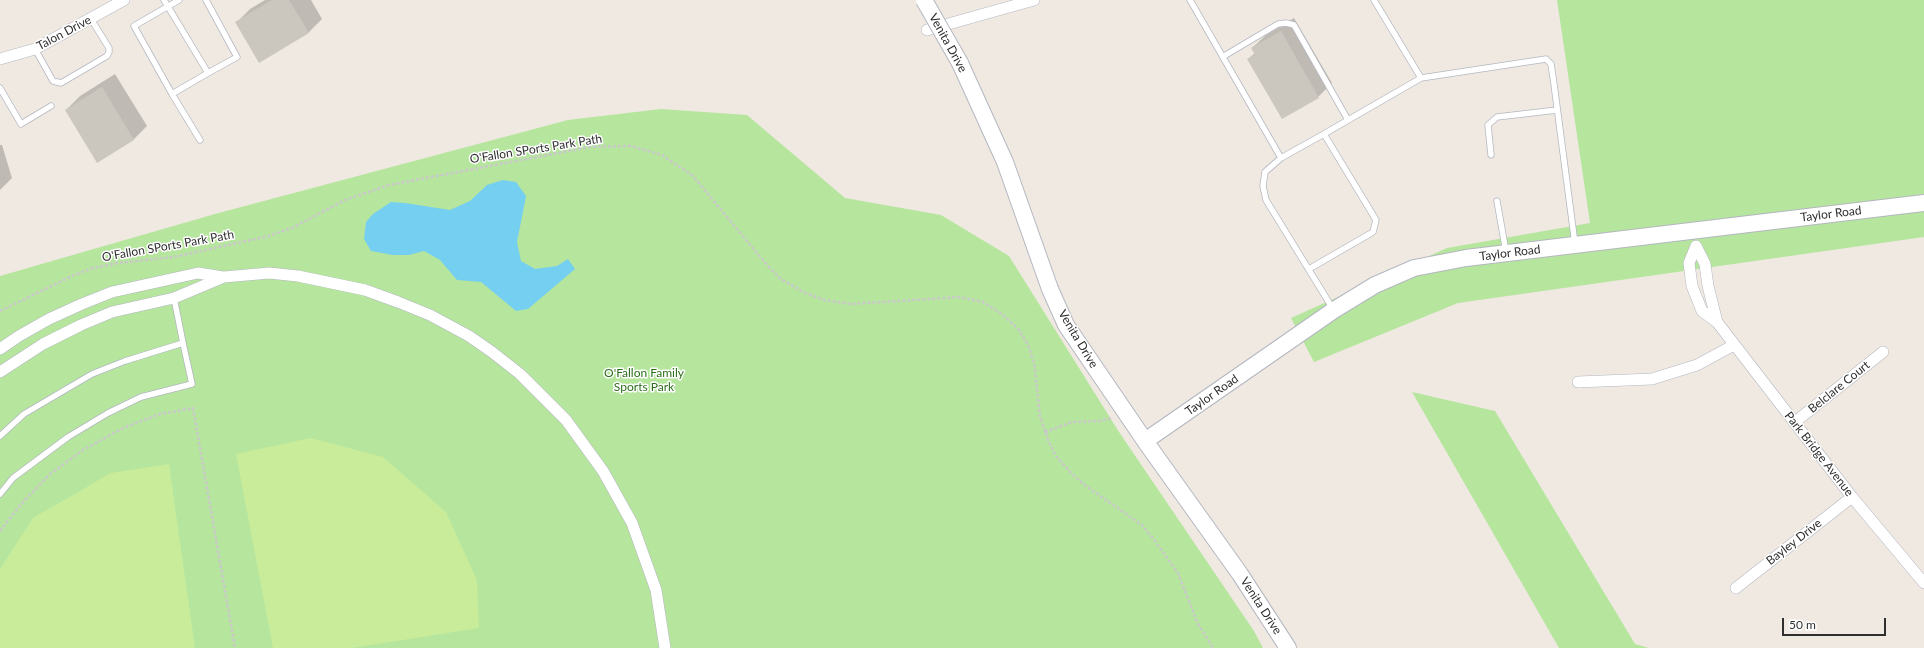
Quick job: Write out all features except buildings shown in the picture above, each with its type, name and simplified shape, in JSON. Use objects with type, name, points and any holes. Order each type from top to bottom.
[{"type":"street","name":"Talon Drive","points":[[0,59],[35,49],[124,0]]},
{"type":"street","name":"Venita Drive","points":[[924,0],[960,64],[1005,162],[1050,289],[1066,325],[1145,441],[1240,574],[1288,648]]},
{"type":"street","points":[[927,30],[1034,0]]},
{"type":"street","name":"Taylor Road","points":[[1145,441],[1334,310],[1375,285],[1414,268],[1466,258],[1924,202]]},
{"type":"street","name":"Park Bridge Avenue","points":[[1693,230],[1696,246],[1705,264],[1708,286],[1717,322]]},
{"type":"street","name":"Park Bridge Avenue","points":[[1696,246],[1689,263],[1692,286],[1702,311],[1717,322],[1852,497],[1924,583]]},
{"type":"street","points":[[0,349],[49,319],[112,292],[198,273],[224,277],[269,273],[298,276],[365,290],[430,315],[468,336],[520,374],[566,420],[603,471],[619,498],[642,548],[656,590],[665,648]]},
{"type":"street","points":[[0,372],[43,344],[81,325],[112,312],[174,298],[224,277]]},
{"type":"street","points":[[1578,382],[1652,379],[1697,365],[1734,345]]},
{"type":"street","name":"Belclare Court","points":[[1795,422],[1883,352]]},
{"type":"street","name":"Bayley Drive","points":[[1736,588],[1852,497]]},
{"type":"lane","points":[[164,0],[208,73]]},
{"type":"lane","points":[[178,0],[134,26],[200,140]]},
{"type":"lane","points":[[172,94],[238,57],[206,0]]},
{"type":"lane","points":[[1190,0],[1224,56],[1281,158]]},
{"type":"lane","points":[[1374,0],[1421,78]]},
{"type":"lane","points":[[35,49],[53,81],[61,83],[107,56],[109,52],[109,48],[91,19]]},
{"type":"lane","points":[[1224,56],[1278,24],[1286,23],[1294,26],[1348,120]]},
{"type":"lane","points":[[1334,310],[1266,200],[1263,186],[1265,172],[1281,158],[1421,78],[1546,60],[1551,64],[1575,245]]},
{"type":"lane","points":[[0,88],[21,124],[51,106]]},
{"type":"lane","points":[[1491,155],[1488,125],[1497,117],[1557,110]]},
{"type":"lane","points":[[1309,269],[1373,232],[1376,220],[1324,134]]},
{"type":"lane","points":[[1497,201],[1506,253]]},
{"type":"lane","points":[[0,494],[13,478],[62,441],[108,413],[141,397],[192,384],[174,298]]},
{"type":"lane","points":[[0,436],[24,414],[92,374],[125,360],[183,343]]},
{"type":"path","name":"O'Fallon SPorts Park Path","points":[[0,312],[74,275],[93,268],[118,263],[174,257],[269,236],[294,227],[345,200],[389,185],[590,147],[631,146],[662,155],[693,176],[718,203],[781,279],[805,293],[825,300],[851,304],[936,297],[960,297],[983,302],[1002,314],[1019,330],[1028,345],[1034,363],[1040,416],[1056,456],[1071,473],[1086,486],[1142,525],[1152,537],[1178,573],[1198,624],[1213,648]]},
{"type":"path","points":[[0,531],[22,503],[50,474],[83,450],[123,428],[160,414],[193,408],[235,648]]},
{"type":"path","points":[[1046,432],[1079,420],[1108,420],[1114,417],[1117,422]]},
{"type":"green space","points":[[1557,0],[1924,0],[1924,237],[1458,303],[1314,362],[1291,318],[1447,248],[1590,223]]},
{"type":"green space","name":"O'Fallon Family Sports Park","points":[[661,109],[747,115],[845,198],[941,215],[1009,256],[1119,432],[1254,631],[1263,648],[0,648],[0,276],[215,214],[568,120]]},
{"type":"green space","points":[[1412,392],[1495,411],[1635,644],[1649,648],[1559,648]]},
{"type":"green space","points":[[311,438],[383,457],[446,512],[477,580],[479,628],[352,648],[273,648],[236,454]]},
{"type":"green space","points":[[169,464],[195,648],[0,648],[0,569],[33,518],[111,473]]},
{"type":"water","points":[[503,180],[516,182],[526,196],[517,242],[521,261],[535,269],[557,266],[568,259],[575,269],[528,309],[516,311],[481,282],[457,280],[440,260],[424,251],[409,255],[393,255],[371,251],[364,239],[366,222],[373,214],[391,202],[450,210],[470,201],[487,185]]}]
